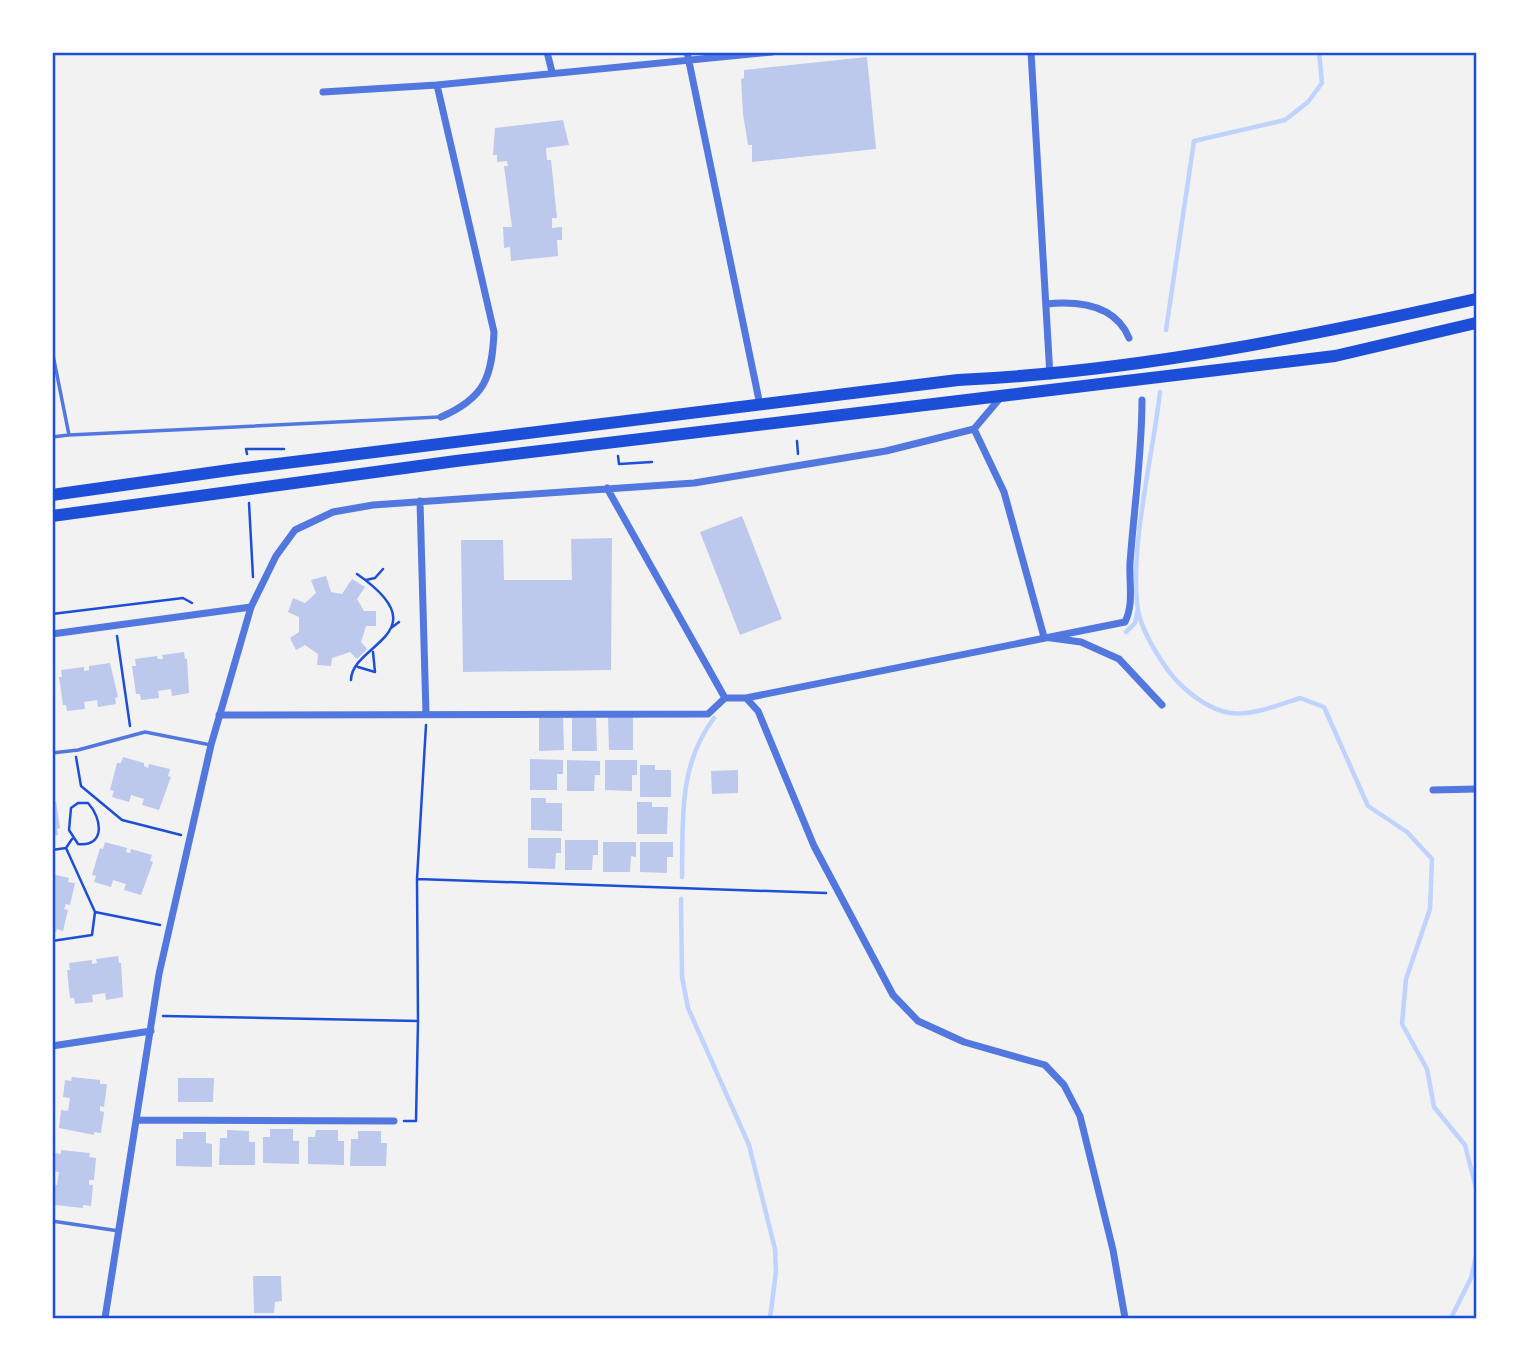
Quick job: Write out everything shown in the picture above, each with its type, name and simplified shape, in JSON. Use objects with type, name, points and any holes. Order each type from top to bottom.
[{"type":"highway","points":[[52,495],[237,469],[958,380],[1050,376],[1223,350],[1476,299]]},
{"type":"highway","points":[[52,516],[456,461],[1335,356],[1476,323]]},
{"type":"street","points":[[547,52],[552,72]]},
{"type":"street","points":[[687,52],[760,405]]},
{"type":"street","points":[[323,92],[437,85],[772,52]]},
{"type":"street","points":[[1031,52],[1050,376]]},
{"type":"street","points":[[437,85],[494,332],[492,370],[467,406],[441,417]]},
{"type":"street","points":[[1046,304],[1072,302],[1102,310],[1115,319],[1129,338]]},
{"type":"street","points":[[105,1318],[150,1031],[170,927],[211,746],[251,607],[276,556],[295,530],[333,512],[420,501],[694,483],[886,451],[974,429],[1001,397]]},
{"type":"street","points":[[219,715],[708,713],[725,698],[746,698],[1125,622],[1131,611],[1130,564],[1140,472],[1142,400]]},
{"type":"street","points":[[974,429],[1004,492],[1044,637]]},
{"type":"street","points":[[607,488],[725,698]]},
{"type":"street","points":[[420,501],[426,715]]},
{"type":"street","points":[[52,634],[251,607]]},
{"type":"street","points":[[1044,637],[1082,642],[1119,659],[1162,705]]},
{"type":"street","points":[[746,698],[758,711],[814,846],[893,995],[918,1021],[964,1042],[1045,1065],[1064,1085],[1080,1116],[1113,1250],[1125,1318]]},
{"type":"street","points":[[1433,790],[1476,789]]},
{"type":"street","points":[[52,1046],[150,1031]]},
{"type":"street","points":[[136,1120],[394,1121]]},
{"type":"lane","points":[[52,350],[69,435]]},
{"type":"lane","points":[[52,437],[441,417]]},
{"type":"lane","points":[[52,753],[145,732],[211,746]]},
{"type":"lane","points":[[52,1221],[119,1231]]},
{"type":"path","points":[[246,449],[284,449]]},
{"type":"path","points":[[619,464],[652,462]]},
{"type":"path","points":[[250,518],[253,579]]},
{"type":"path","points":[[365,580],[375,578],[383,569]]},
{"type":"path","points":[[356,574],[388,602],[392,621],[390,629]]},
{"type":"path","points":[[52,614],[183,597],[196,606]]},
{"type":"path","points":[[351,680],[355,668],[390,629],[400,622]]},
{"type":"path","points":[[116,626],[131,735]]},
{"type":"path","points":[[355,668],[375,672],[374,649]]},
{"type":"path","points":[[394,1121],[416,1121],[417,879],[426,715]]},
{"type":"path","points":[[74,750],[81,786],[122,820],[191,837]]},
{"type":"path","points":[[89,805],[94,798]]},
{"type":"path","points":[[78,803],[89,805],[96,812],[100,832],[94,842],[78,844],[72,838],[68,817],[71,808],[78,803]]},
{"type":"path","points":[[66,848],[72,838]]},
{"type":"path","points":[[52,850],[66,848]]},
{"type":"path","points":[[52,941],[92,935],[94,912],[66,848]]},
{"type":"path","points":[[417,879],[838,893]]},
{"type":"path","points":[[94,912],[170,927]]},
{"type":"path","points":[[153,1016],[418,1021]]},
{"type":"building","points":[[867,57],[876,149],[752,162],[752,145],[748,145],[743,114],[741,79],[744,78],[744,70]]},
{"type":"building","points":[[563,120],[569,145],[546,148],[547,160],[551,160],[557,218],[552,218],[552,228],[562,227],[562,240],[557,240],[558,256],[511,261],[510,247],[504,248],[503,227],[512,227],[504,166],[508,166],[507,161],[497,162],[497,155],[493,155],[495,128]]},
{"type":"building","points":[[742,516],[782,619],[740,635],[700,532]]},
{"type":"building","points":[[612,538],[611,670],[463,672],[461,540],[503,540],[504,580],[572,580],[571,539]]},
{"type":"building","points":[[326,576],[331,592],[342,594],[352,579],[365,587],[357,599],[364,611],[376,611],[376,626],[366,626],[361,642],[367,649],[357,659],[350,652],[332,658],[331,666],[317,665],[318,654],[305,645],[296,650],[290,638],[299,632],[299,617],[288,612],[293,598],[305,603],[316,593],[311,580]]},
{"type":"building","points":[[184,652],[187,659],[189,693],[172,696],[171,689],[158,691],[159,698],[141,700],[140,694],[136,694],[132,666],[136,666],[135,659],[157,656],[158,659],[163,659],[162,655]]},
{"type":"building","points":[[110,663],[118,697],[115,698],[116,704],[98,707],[97,700],[84,702],[85,709],[67,711],[66,705],[63,705],[59,677],[62,677],[61,670],[84,667],[84,671],[89,670],[89,666]]},
{"type":"building","points":[[608,717],[633,717],[633,750],[609,750]]},
{"type":"building","points":[[539,718],[563,718],[564,750],[539,751]]},
{"type":"building","points":[[572,718],[596,718],[597,751],[572,751]]},
{"type":"building","points":[[123,757],[144,763],[148,768],[149,764],[170,769],[168,776],[171,777],[159,810],[142,805],[144,799],[131,795],[129,802],[112,797],[114,791],[110,790],[117,763],[121,763]]},
{"type":"building","points":[[530,759],[563,760],[563,774],[557,774],[557,790],[530,790]]},
{"type":"building","points":[[567,760],[600,761],[600,775],[595,775],[594,791],[567,791]]},
{"type":"building","points":[[605,760],[637,760],[637,775],[632,775],[632,791],[605,790]]},
{"type":"building","points":[[640,765],[655,765],[655,770],[671,770],[671,797],[640,797]]},
{"type":"building","points":[[738,770],[738,793],[712,794],[711,771]]},
{"type":"building","points":[[531,798],[546,798],[546,803],[562,803],[562,831],[531,830]]},
{"type":"building","points":[[52,801],[56,801],[60,828],[57,829],[58,835],[52,836]]},
{"type":"building","points":[[637,802],[652,802],[652,807],[668,807],[667,834],[637,834]]},
{"type":"building","points":[[528,838],[561,838],[561,853],[556,853],[555,869],[528,868]]},
{"type":"building","points":[[565,840],[598,840],[598,855],[593,855],[592,870],[565,870]]},
{"type":"building","points":[[105,842],[127,848],[126,852],[130,853],[131,849],[152,855],[150,861],[153,862],[141,895],[124,890],[126,884],[113,880],[111,887],[94,882],[96,876],[92,875],[100,848],[103,849]]},
{"type":"building","points":[[603,842],[636,842],[636,857],[631,856],[630,872],[603,872]]},
{"type":"building","points":[[640,842],[673,842],[673,857],[667,857],[667,873],[640,872]]},
{"type":"building","points":[[52,874],[69,878],[68,882],[75,883],[70,905],[66,904],[64,909],[68,910],[63,931],[57,929],[56,932],[52,931]]},
{"type":"building","points":[[118,956],[121,963],[123,997],[106,1000],[105,993],[92,995],[93,1002],[75,1004],[74,998],[70,998],[67,970],[70,970],[69,963],[92,960],[92,964],[97,963],[96,959]]},
{"type":"building","points":[[72,1077],[100,1080],[100,1084],[107,1084],[104,1107],[100,1106],[100,1111],[104,1112],[101,1133],[94,1132],[94,1135],[59,1128],[61,1110],[68,1111],[70,1098],[63,1097],[65,1080],[71,1081]]},
{"type":"building","points":[[178,1078],[214,1078],[213,1102],[178,1102]]},
{"type":"building","points":[[270,1129],[293,1129],[293,1141],[299,1141],[299,1164],[263,1163],[263,1137],[270,1137]]},
{"type":"building","points":[[227,1130],[249,1131],[249,1142],[255,1142],[255,1165],[219,1165],[220,1138],[227,1138]]},
{"type":"building","points":[[316,1130],[338,1130],[338,1141],[344,1141],[344,1165],[308,1164],[308,1137],[315,1137]]},
{"type":"building","points":[[358,1131],[381,1131],[381,1143],[387,1143],[386,1166],[350,1166],[351,1139],[358,1139]]},
{"type":"building","points":[[183,1132],[206,1132],[206,1143],[212,1144],[212,1167],[176,1166],[176,1139],[183,1139]]},
{"type":"building","points":[[61,1150],[90,1153],[89,1157],[96,1158],[94,1180],[89,1180],[89,1185],[93,1185],[91,1206],[83,1205],[83,1208],[55,1205],[52,1202],[52,1184],[57,1185],[59,1172],[52,1171],[54,1153],[61,1154]]},
{"type":"building","points":[[253,1276],[281,1276],[282,1301],[275,1302],[274,1313],[254,1313]]},
{"type":"waterway","points":[[1166,330],[1194,141],[1285,120],[1308,102],[1322,83],[1319,52]]},
{"type":"waterway","points":[[1160,392],[1137,559],[1138,610],[1144,630],[1169,672],[1183,687],[1212,708],[1225,712],[1252,712],[1300,698],[1324,707],[1368,806],[1407,832],[1432,859],[1430,909],[1406,979],[1402,1024],[1427,1069],[1434,1107],[1465,1145],[1476,1188]]},
{"type":"waterway","points":[[1126,632],[1135,623],[1138,609]]},
{"type":"waterway","points":[[682,877],[683,814],[688,774],[702,736],[714,718]]},
{"type":"waterway","points":[[681,899],[682,977],[688,1008],[749,1145],[775,1249],[776,1272],[770,1318]]},
{"type":"waterway","points":[[1451,1318],[1471,1278],[1476,1256]]}]
